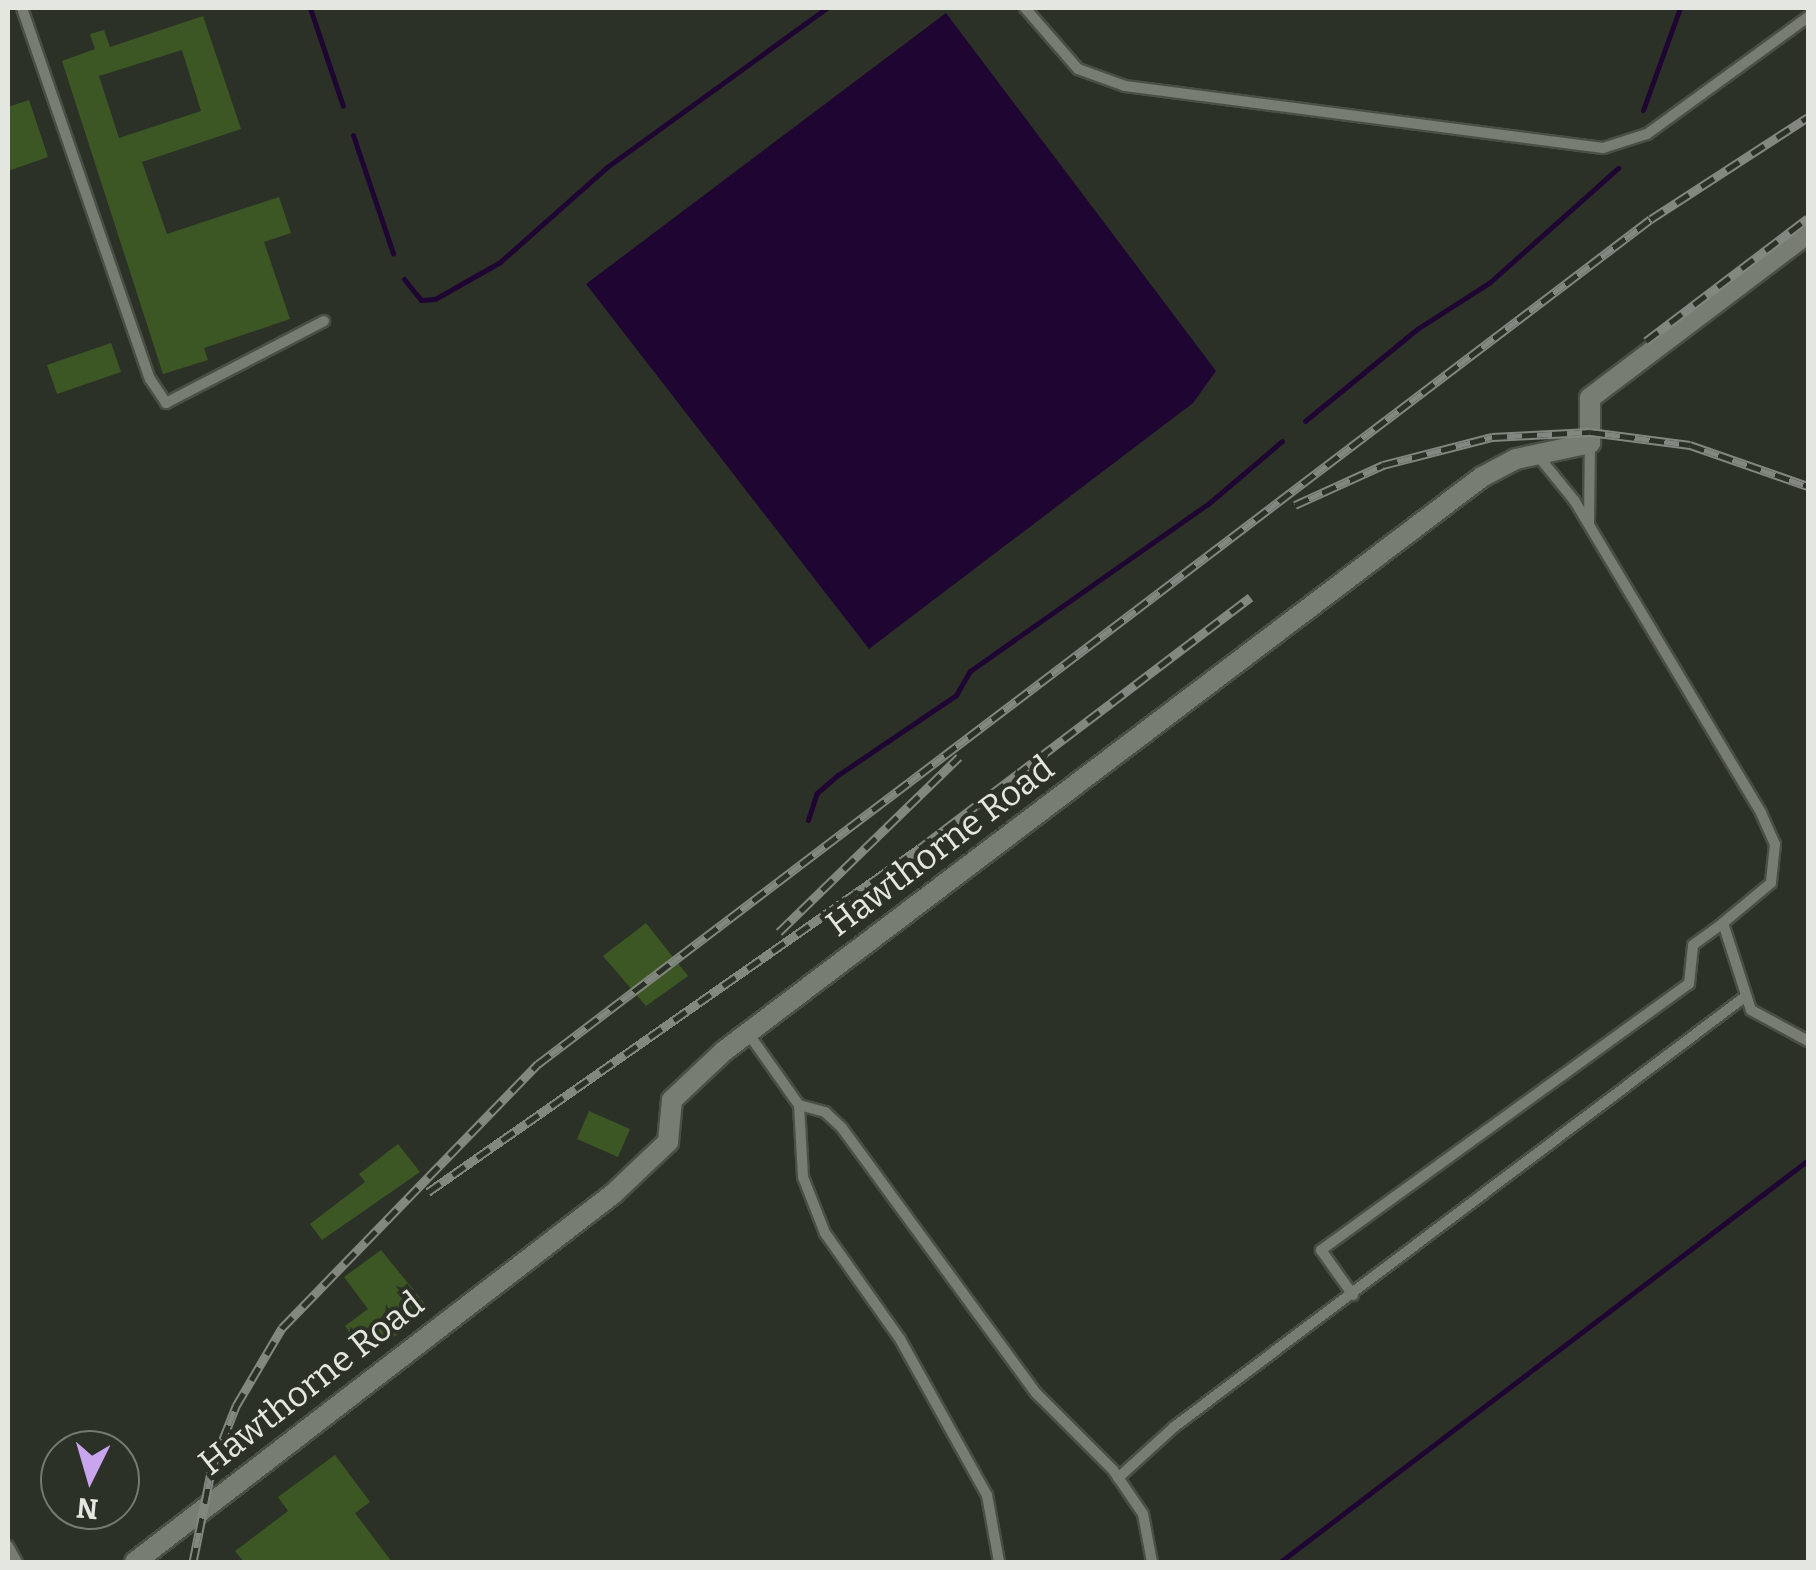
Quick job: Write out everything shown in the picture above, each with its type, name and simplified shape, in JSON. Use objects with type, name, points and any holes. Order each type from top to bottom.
[{"type":"street","points":[[1590,443],[1590,398],[1808,233]]},
{"type":"street","name":"Hawthorne Road","points":[[135,1562],[612,1194],[668,1142],[672,1100],[748,1033],[1482,477],[1516,459],[1539,458],[1590,443]]},
{"type":"lane","points":[[22,8],[150,379],[166,402],[324,321]]},
{"type":"lane","points":[[1024,8],[1078,69],[1125,86],[1603,148],[1647,134],[1808,17]]},
{"type":"lane","points":[[1590,443],[1590,530]]},
{"type":"lane","points":[[1353,1295],[1322,1250],[1688,984],[1693,944],[1771,883],[1775,844],[1739,772],[1590,530],[1539,458]]},
{"type":"lane","points":[[1723,922],[1751,1010],[1808,1041]]},
{"type":"lane","points":[[1118,1478],[1174,1426],[1746,996]]},
{"type":"lane","points":[[748,1033],[799,1106],[803,1176],[826,1233],[959,1437],[987,1495],[999,1562]]},
{"type":"lane","points":[[799,1106],[825,1112],[842,1128],[1036,1393],[1118,1478],[1144,1514],[1152,1562]]},
{"type":"lane","points":[[8,1546],[17,1562]]},
{"type":"shaded area","points":[[946,13],[1216,371],[1193,403],[869,649],[586,284]]},
{"type":"building","points":[[203,16],[241,129],[142,162],[167,234],[279,197],[291,233],[264,242],[290,319],[204,348],[208,360],[163,374],[62,61],[95,49],[90,34],[104,30],[110,47]],"holes":[[[182,50],[201,111],[119,138],[99,76]]]},
{"type":"building","points":[[29,100],[48,157],[8,171],[8,107]]},
{"type":"building","points":[[111,343],[121,372],[57,394],[47,365]]},
{"type":"building","points":[[646,923],[688,976],[646,1006],[603,956]]},
{"type":"building","points":[[589,1111],[630,1129],[618,1157],[577,1139]]},
{"type":"building","points":[[398,1144],[420,1172],[322,1240],[310,1224],[365,1182],[359,1174]]},
{"type":"building","points":[[381,1250],[430,1310],[368,1356],[345,1326],[368,1309],[344,1277]]},
{"type":"building","points":[[335,1455],[370,1502],[355,1513],[392,1562],[244,1562],[235,1551],[288,1511],[278,1497]]},
{"type":"waterway","points":[[310,8],[343,106]]},
{"type":"waterway","points":[[404,279],[421,300],[435,299],[500,262],[607,167],[827,8]]},
{"type":"waterway","points":[[1643,110],[1680,8]]},
{"type":"waterway","points":[[353,135],[393,253]]},
{"type":"waterway","points":[[1305,421],[1417,329],[1489,283],[1618,168]]},
{"type":"waterway","points":[[808,820],[817,793],[838,775],[956,695],[970,671],[1208,504],[1282,441]]},
{"type":"waterway","points":[[1280,1562],[1808,1160]]},
{"type":"railway","points":[[193,1562],[212,1467],[236,1406],[282,1328],[538,1064],[1651,219],[1808,117]]},
{"type":"railway","points":[[1646,341],[1808,218]]},
{"type":"railway","points":[[1295,505],[1383,465],[1492,437],[1590,432],[1690,445],[1808,486]]},
{"type":"railway","points":[[428,1192],[920,848],[1251,597]]},
{"type":"railway","points":[[779,932],[959,757]]}]
